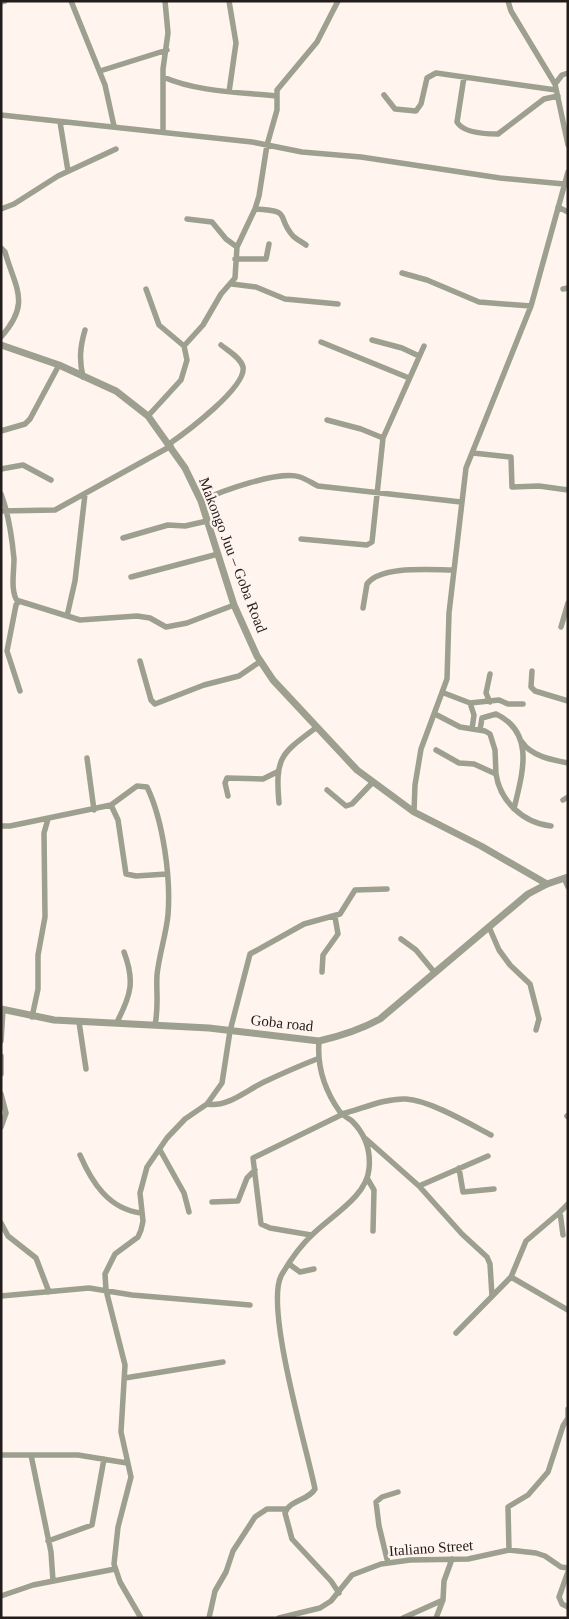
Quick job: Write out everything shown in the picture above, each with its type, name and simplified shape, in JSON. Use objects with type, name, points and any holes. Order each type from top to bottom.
[{"type":"street","points":[[71,1],[100,71],[114,126]]},
{"type":"street","points":[[163,132],[163,77],[168,33],[166,1]]},
{"type":"street","points":[[229,1],[236,43],[229,92]]},
{"type":"street","points":[[184,346],[202,325],[221,294],[232,284],[236,274],[235,259],[237,247],[255,209],[267,145],[277,110],[276,96],[281,84],[317,42],[338,1]]},
{"type":"street","points":[[508,1],[511,12],[556,90],[568,145]]},
{"type":"street","points":[[100,71],[167,50]]},
{"type":"street","points":[[384,95],[395,109],[412,112],[419,108],[421,104],[428,74],[436,73],[556,90]]},
{"type":"street","points":[[464,77],[457,122],[459,126],[480,132],[498,134],[556,90],[562,75],[568,73]]},
{"type":"street","points":[[163,77],[178,83],[229,92],[276,96]]},
{"type":"street","points":[[1,115],[163,132],[267,145],[302,152],[361,157],[500,178],[564,184]]},
{"type":"street","points":[[60,122],[68,171]]},
{"type":"street","points":[[1,210],[68,171],[116,149]]},
{"type":"street","points":[[414,812],[421,749],[444,693],[448,669],[453,570],[466,468],[531,306],[568,172]]},
{"type":"street","points":[[558,207],[568,212]]},
{"type":"street","points":[[255,209],[276,211],[282,214],[292,235],[306,245]]},
{"type":"street","points":[[187,219],[212,222],[226,239],[237,247]]},
{"type":"street","points":[[235,259],[266,259],[269,244]]},
{"type":"street","points":[[1,248],[4,252],[20,303],[15,320],[1,337]]},
{"type":"street","points":[[402,273],[427,280],[479,302],[531,306]]},
{"type":"street","points":[[232,284],[256,287],[285,299],[338,304]]},
{"type":"street","points":[[146,289],[159,325],[184,346],[187,360],[181,380],[148,416]]},
{"type":"street","points":[[83,377],[80,364],[81,346],[85,330]]},
{"type":"street","points":[[372,340],[402,348],[419,356]]},
{"type":"street","points":[[321,342],[409,378]]},
{"type":"street","name":"Makongo Juu – Goba Road","points":[[1,345],[59,365],[116,391],[148,416],[170,445],[201,500],[234,605],[261,661],[273,680],[357,770],[414,812],[481,846],[548,884]]},
{"type":"street","points":[[4,511],[33,509],[51,511],[85,494],[170,445],[202,421],[241,377],[243,367],[240,361],[220,345]]},
{"type":"street","points":[[301,539],[370,544],[373,538],[383,438],[424,346]]},
{"type":"street","points":[[1,431],[25,424],[30,419],[59,365]]},
{"type":"street","points":[[327,420],[361,429],[383,438]]},
{"type":"street","points":[[473,453],[511,457],[512,487],[539,486],[568,490]]},
{"type":"street","points":[[1,469],[23,465],[51,480]]},
{"type":"street","points":[[201,500],[244,484],[289,475],[300,477],[318,486],[461,502]]},
{"type":"street","points":[[1,494],[14,559],[14,595],[18,602],[7,651],[20,691]]},
{"type":"street","points":[[67,616],[75,581],[85,494]]},
{"type":"street","points":[[123,538],[162,526],[185,526],[207,521]]},
{"type":"street","points":[[131,577],[218,554]]},
{"type":"street","points":[[363,608],[368,584],[378,577],[408,569],[453,570]]},
{"type":"street","points":[[18,602],[21,601],[86,620],[137,616],[150,618],[166,627],[174,627],[234,605]]},
{"type":"street","points":[[561,627],[568,603]]},
{"type":"street","points":[[140,662],[151,700],[155,704],[204,685],[239,676],[261,661]]},
{"type":"street","points":[[532,671],[531,687],[534,690],[568,701]]},
{"type":"street","points":[[490,674],[486,692],[490,702]]},
{"type":"street","points":[[444,693],[470,703],[499,700],[508,704],[523,704]]},
{"type":"street","points":[[470,703],[474,715],[472,729]]},
{"type":"street","points":[[435,714],[460,727],[480,730],[490,734],[493,740],[496,774],[501,794],[520,815],[551,826]]},
{"type":"street","points":[[480,730],[482,718],[496,714],[516,729],[525,747],[536,754],[568,763]]},
{"type":"street","points":[[279,803],[277,772],[286,750],[317,727]]},
{"type":"street","points":[[514,808],[523,762],[522,742]]},
{"type":"street","points":[[436,750],[459,763],[474,764],[496,774]]},
{"type":"street","points":[[87,758],[94,810]]},
{"type":"street","points":[[228,796],[225,783],[227,778],[263,780],[277,772]]},
{"type":"street","points":[[327,790],[346,806],[352,804],[373,782]]},
{"type":"street","points":[[1,826],[94,810],[111,805],[138,786],[146,787],[162,840],[167,874],[168,914],[157,978],[159,1005],[155,1025]]},
{"type":"street","points":[[111,805],[118,820],[126,874],[136,876],[167,874]]},
{"type":"street","points":[[32,1018],[38,989],[38,955],[45,917],[44,833],[48,819]]},
{"type":"street","points":[[566,878],[568,887]]},
{"type":"street","name":"Goba road","points":[[2,1009],[32,1018],[79,1022],[117,1022],[230,1031],[319,1041],[360,1030],[380,1019],[528,894],[566,878]]},
{"type":"street","points":[[141,1618],[129,1599],[115,1570],[114,1551],[118,1526],[130,1477],[121,1432],[125,1378],[119,1336],[106,1290],[104,1274],[115,1254],[138,1236],[143,1221],[140,1193],[147,1167],[167,1138],[185,1119],[207,1104],[222,1083],[230,1031],[250,954],[304,924],[335,917],[340,914],[348,905],[355,890],[387,889]]},
{"type":"street","points":[[322,972],[323,956],[338,934],[335,917]]},
{"type":"street","points":[[489,927],[499,950],[510,965],[530,984],[539,1019],[536,1030]]},
{"type":"street","points":[[402,939],[416,950],[435,973]]},
{"type":"street","points":[[117,1022],[127,1002],[131,982],[129,965],[124,952]]},
{"type":"street","points":[[1,1041],[2,1009]]},
{"type":"street","points":[[79,1022],[86,1069]]},
{"type":"street","points":[[209,1618],[215,1590],[226,1572],[233,1551],[255,1517],[267,1509],[286,1509],[311,1495],[315,1489],[295,1411],[278,1304],[280,1278],[311,1235],[361,1190],[367,1178],[370,1156],[366,1140],[360,1129],[342,1114],[330,1095],[318,1059],[319,1041]]},
{"type":"street","points":[[1,1056],[1,1074]]},
{"type":"street","points":[[207,1104],[219,1104],[232,1099],[262,1083],[318,1059]]},
{"type":"street","points":[[1,1094],[6,1113],[1,1127]]},
{"type":"street","points":[[311,1235],[270,1228],[261,1224],[253,1158],[255,1156],[309,1132],[342,1114],[390,1101],[413,1100],[427,1104],[491,1135]]},
{"type":"street","points":[[366,1140],[419,1186],[462,1234],[489,1260],[492,1296]]},
{"type":"street","points":[[160,1150],[184,1193],[190,1212]]},
{"type":"street","points":[[80,1155],[92,1181],[106,1197],[122,1209],[141,1212]]},
{"type":"street","points":[[419,1186],[488,1156]]},
{"type":"street","points":[[459,1168],[463,1192],[494,1189]]},
{"type":"street","points":[[212,1202],[238,1200],[247,1178],[255,1170]]},
{"type":"street","points":[[367,1178],[374,1190],[373,1231]]},
{"type":"street","points":[[456,1333],[510,1277],[526,1241],[568,1204]]},
{"type":"street","points":[[560,1212],[563,1235]]},
{"type":"street","points":[[1,1223],[8,1236],[36,1258],[49,1292]]},
{"type":"street","points":[[289,1264],[300,1272],[314,1269]]},
{"type":"street","points":[[510,1277],[568,1310]]},
{"type":"street","points":[[1,1296],[72,1288],[250,1305]]},
{"type":"street","points":[[125,1378],[223,1362]]},
{"type":"street","points":[[509,1550],[508,1507],[528,1496],[548,1472],[563,1426],[568,1417],[568,1409]]},
{"type":"street","points":[[1,1455],[78,1456],[127,1463]]},
{"type":"street","points":[[31,1455],[48,1541],[53,1581]]},
{"type":"street","points":[[48,1541],[92,1525],[104,1459]]},
{"type":"street","points":[[388,1563],[379,1526],[376,1502],[382,1496],[398,1492]]},
{"type":"street","points":[[286,1509],[292,1539],[339,1593]]},
{"type":"street","name":"Italiano Street","points":[[279,1618],[313,1615],[339,1593],[352,1575],[360,1570],[388,1563],[410,1560],[468,1559],[509,1550],[536,1553],[545,1556],[561,1567],[568,1568]]},
{"type":"street","points":[[436,1618],[443,1600],[444,1581],[452,1559]]},
{"type":"street","points":[[1,1596],[20,1588],[115,1570]]},
{"type":"street","points":[[568,1572],[559,1597],[562,1604],[568,1607]]},
{"type":"street","points":[[403,1618],[443,1600]]}]
